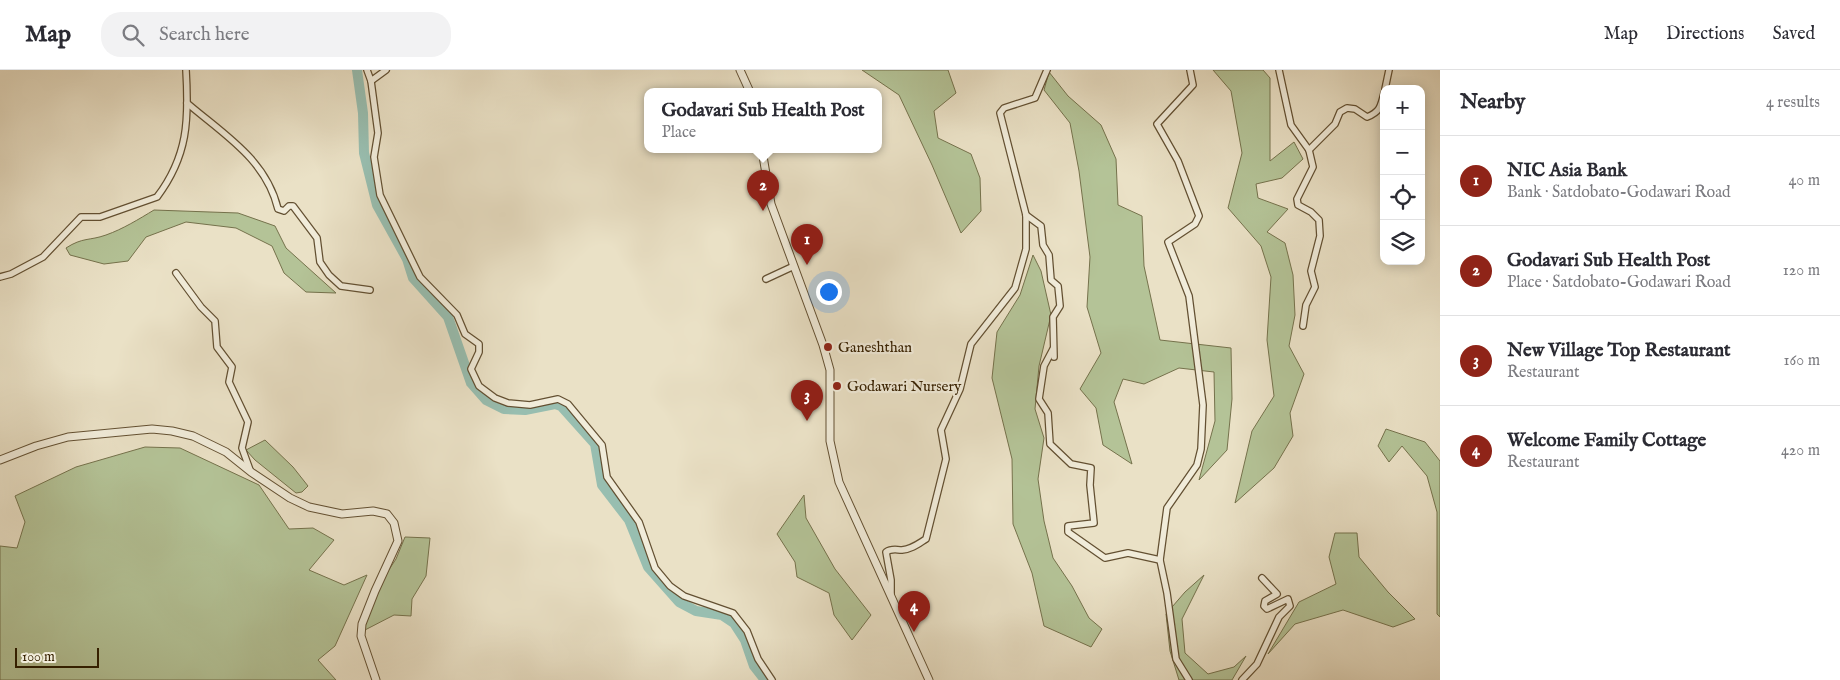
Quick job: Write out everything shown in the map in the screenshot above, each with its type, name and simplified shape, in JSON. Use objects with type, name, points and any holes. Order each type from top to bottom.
[{"type":"street","points":[[0,277],[11,274],[43,257],[81,217],[100,217],[157,197],[180,157],[187,128],[186,70]]},
{"type":"street","points":[[367,70],[371,81],[378,133],[374,157],[380,195],[420,277],[457,315],[465,334],[479,344],[479,352],[471,369],[479,386],[495,398],[508,403],[530,405],[558,399],[568,404],[602,445],[607,476],[639,522],[655,568],[670,586],[684,596],[732,613],[747,631],[758,659],[772,680]]},
{"type":"street","points":[[371,81],[386,70]]},
{"type":"street","points":[[740,70],[748,88]]},
{"type":"street","points":[[890,593],[891,580],[886,552],[890,549],[902,550],[914,547],[926,539],[946,459],[941,430],[960,389],[971,344],[980,330],[1008,299],[1018,281],[1026,249],[1026,215],[1000,112],[1004,108],[1035,98],[1047,70]]},
{"type":"street","points":[[1189,680],[1176,659],[1167,593],[1160,560],[1167,508],[1197,465],[1201,449],[1203,406],[1189,296],[1168,242],[1195,224],[1199,216],[1178,161],[1157,124],[1193,85],[1190,70]]},
{"type":"street","points":[[1279,70],[1279,78],[1291,125],[1309,150],[1313,168],[1297,199],[1298,205],[1311,212],[1319,220],[1320,236],[1311,271],[1315,287],[1306,305],[1303,326]]},
{"type":"street","points":[[1386,85],[1388,70]]},
{"type":"street","points":[[187,103],[236,141],[271,188],[278,209],[284,211],[289,206],[293,206],[317,238],[320,262],[329,276],[342,286],[370,290]]},
{"type":"street","points":[[1309,150],[1335,124],[1340,112],[1347,108],[1361,112],[1367,118],[1380,110]]},
{"type":"street","points":[[762,153],[771,204],[823,345],[830,370],[830,442],[839,482],[929,680]]},
{"type":"street","points":[[1026,215],[1041,226],[1043,245],[1049,255],[1051,280],[1058,286],[1060,306],[1053,317],[1054,357]]},
{"type":"street","points":[[766,279],[794,266]]},
{"type":"street","points":[[176,273],[201,308],[216,321],[217,347],[232,367],[229,382],[248,422],[242,448],[251,472]]},
{"type":"street","points":[[1054,349],[1044,366],[1039,399],[1048,413],[1050,444],[1070,464],[1091,468],[1090,485],[1094,524],[1068,526],[1068,532],[1105,558],[1128,553],[1160,560]]},
{"type":"street","points":[[0,460],[36,446],[68,437],[152,429],[172,430],[193,436],[226,452],[251,472],[290,498],[309,507],[342,514],[383,512],[394,523],[398,541],[362,624],[361,636],[376,680]]},
{"type":"street","points":[[1242,678],[1257,664],[1279,617],[1290,606],[1288,600],[1267,609],[1264,606],[1265,601],[1277,594],[1262,578]]},
{"type":"green space","points":[[862,70],[948,70],[956,93],[934,111],[938,138],[971,154],[980,178],[981,211],[961,233],[899,95]]},
{"type":"green space","points":[[1213,70],[1263,70],[1270,78],[1270,161],[1294,142],[1303,159],[1282,178],[1256,184],[1258,198],[1288,209],[1267,232],[1285,243],[1293,275],[1295,315],[1289,346],[1304,374],[1290,413],[1293,436],[1274,468],[1235,503],[1252,431],[1274,396],[1267,340],[1271,277],[1261,246],[1228,208],[1242,153],[1231,91]]},
{"type":"green space","points":[[1049,72],[1068,96],[1101,125],[1116,159],[1118,205],[1142,216],[1144,266],[1160,340],[1231,348],[1232,399],[1227,450],[1199,480],[1215,421],[1214,372],[1179,368],[1144,384],[1123,379],[1114,402],[1132,464],[1103,445],[1096,408],[1080,389],[1101,353],[1087,307],[1090,257],[1079,171],[1070,123],[1044,90]]},
{"type":"green space","points":[[154,210],[238,213],[275,226],[286,248],[336,293],[306,292],[284,273],[272,246],[236,228],[186,222],[146,237],[128,261],[104,264],[70,255],[66,248],[82,241],[112,233]]},
{"type":"green space","points":[[1033,255],[1041,271],[1051,315],[1039,366],[1035,409],[1044,438],[1038,479],[1044,521],[1053,558],[1072,586],[1089,618],[1102,629],[1091,647],[1044,626],[1032,573],[1013,524],[1012,459],[992,378],[997,332],[1020,295]]},
{"type":"green space","points":[[1386,429],[1425,442],[1440,461],[1440,617],[1437,614],[1437,512],[1427,476],[1402,446],[1389,462],[1378,446]]},
{"type":"green space","points":[[265,440],[293,467],[308,486],[302,492],[296,493],[255,460],[246,450]]},
{"type":"green space","points":[[145,447],[180,448],[259,485],[289,529],[313,528],[334,540],[309,570],[344,585],[367,575],[335,646],[318,660],[336,680],[0,680],[0,546],[17,548],[25,522],[15,496],[76,467]]},
{"type":"green space","points":[[804,495],[806,518],[835,569],[871,615],[852,640],[834,615],[829,593],[797,577],[795,562],[777,534]]},
{"type":"green space","points":[[1335,533],[1357,533],[1359,557],[1388,592],[1415,619],[1393,627],[1343,610],[1295,624],[1268,654],[1299,602],[1336,584],[1329,557]]},
{"type":"green space","points":[[405,537],[430,538],[426,576],[412,599],[411,616],[394,615],[363,631],[378,586],[396,559]]},
{"type":"green space","points":[[1204,575],[1182,619],[1185,653],[1208,674],[1234,667],[1246,656],[1232,680],[1179,680],[1170,651],[1166,614],[1185,592]]},
{"type":"waterway","points":[[357,70],[363,113],[364,153],[377,205],[407,259],[413,278],[448,317],[471,383],[486,400],[504,409],[525,410],[555,404],[561,406],[595,444],[602,485],[629,520],[648,567],[679,602],[696,611],[722,615],[734,623],[745,640],[754,666],[765,680]]},
{"type":"place","name":"Godavari Sub Health Post","points":[[763,211]]},
{"type":"place","name":"NIC Asia Bank","points":[[807,265]]},
{"type":"place","name":"Ganeshthan","points":[[828,347]]},
{"type":"place","name":"Godawari Nursery","points":[[837,386]]},
{"type":"place","name":"New Village Top Restaurant","points":[[807,421]]},
{"type":"place","name":"Welcome Family Cottage","points":[[914,632]]}]
